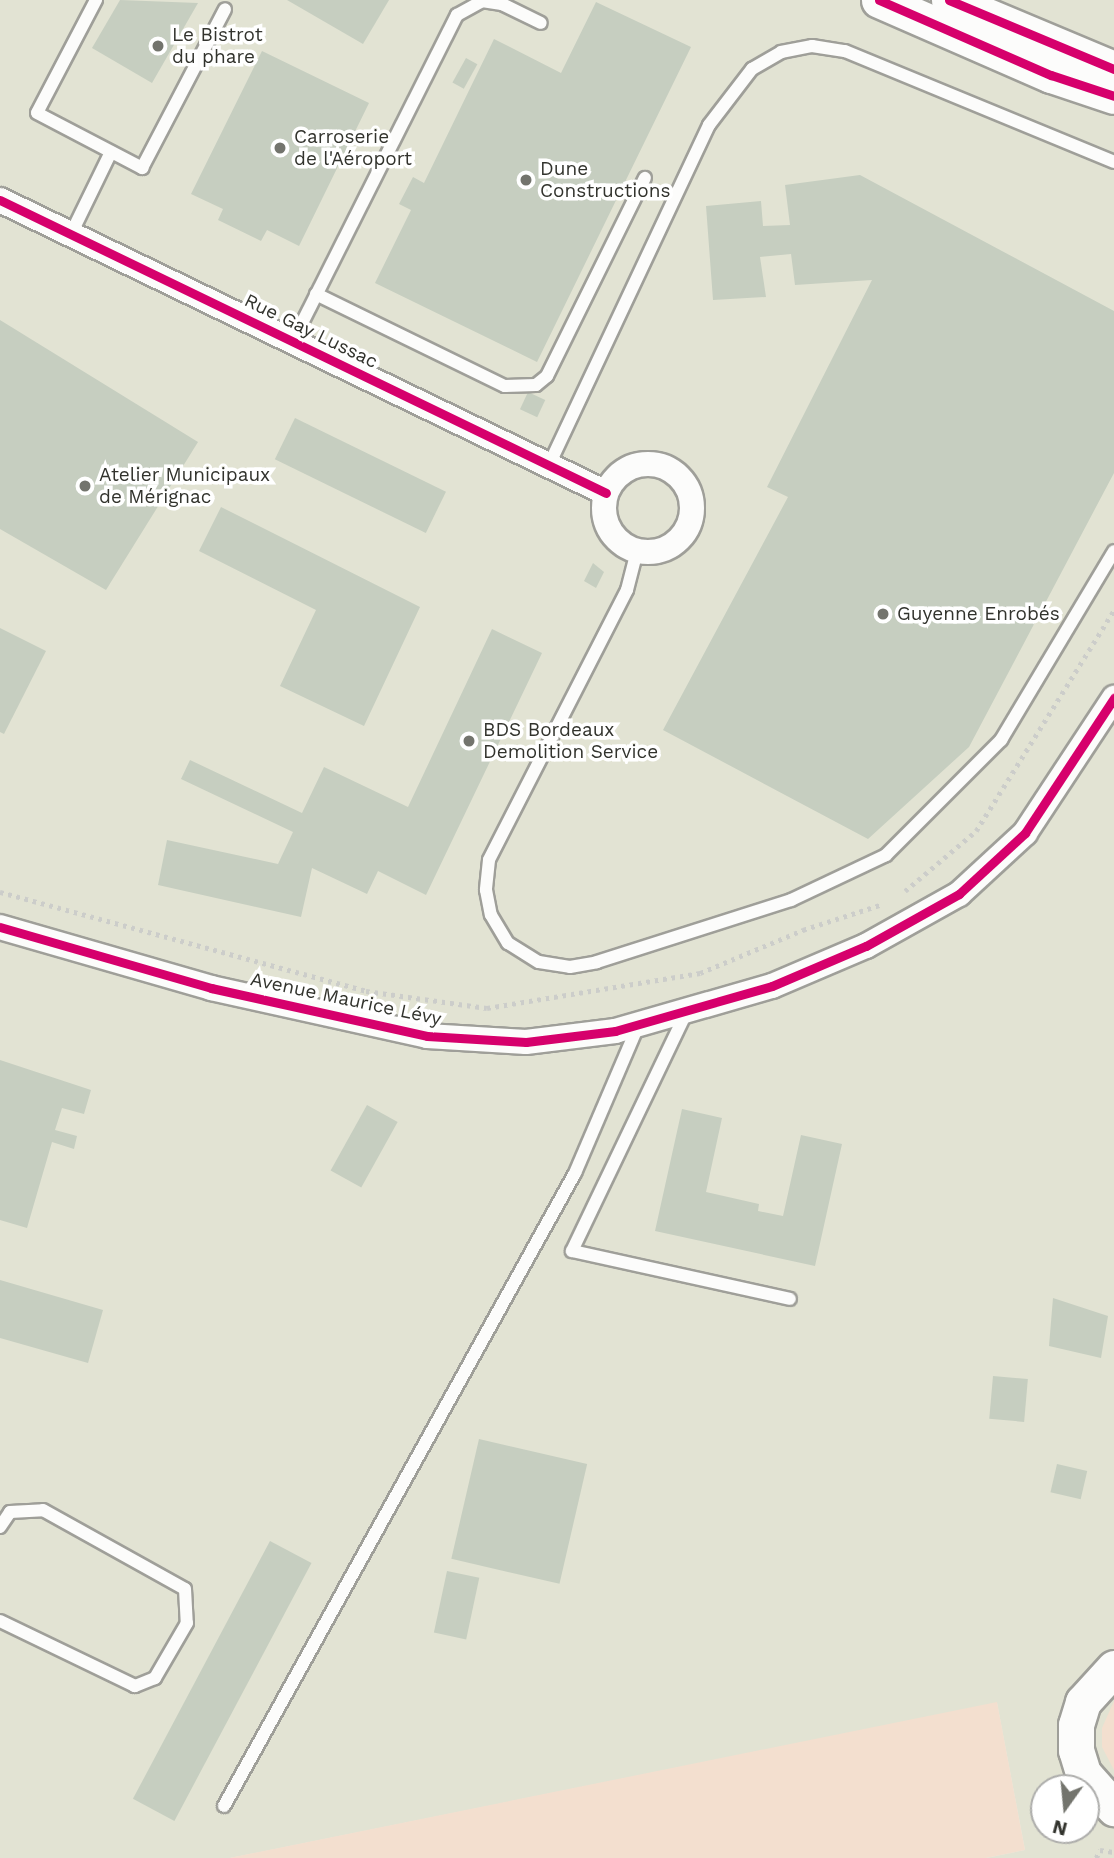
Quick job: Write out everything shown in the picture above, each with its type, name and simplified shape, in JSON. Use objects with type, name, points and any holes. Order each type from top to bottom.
[{"type":"main road","points":[[879,0],[1051,75],[1114,96]]},
{"type":"main road","points":[[949,0],[1114,69]]},
{"type":"main road","points":[[1105,1801],[1083,1773],[1076,1749],[1076,1725],[1083,1702],[1108,1670]]},
{"type":"street","name":"Rue Gay Lussac","points":[[0,200],[606,494]]},
{"type":"street","points":[[644,464],[665,468],[687,487],[691,515],[682,534],[666,548],[637,551],[613,535],[605,515],[606,494],[624,471],[644,464]]},
{"type":"street","name":"Avenue Maurice Lévy","points":[[0,927],[211,988],[427,1037],[559,1041],[638,1025],[772,986],[854,951],[959,894],[1025,833],[1114,698]]},
{"type":"street","points":[[1105,1801],[1114,1825]]},
{"type":"lane","points":[[96,0],[37,113],[142,168],[225,9]]},
{"type":"lane","points":[[293,341],[450,26],[468,6],[482,1],[502,4],[541,23]]},
{"type":"lane","points":[[549,466],[709,125],[752,69],[781,52],[812,46],[845,51],[1114,162]]},
{"type":"lane","points":[[71,234],[111,152]]},
{"type":"lane","points":[[316,294],[505,386],[536,385],[547,376],[645,178]]},
{"type":"lane","points":[[637,551],[627,590],[489,860],[486,890],[491,915],[508,943],[539,962],[570,967],[597,962],[791,900],[886,855],[1001,740],[1114,551]]},
{"type":"lane","points":[[686,1012],[572,1251],[790,1299]]},
{"type":"lane","points":[[224,1806],[575,1173],[638,1025]]},
{"type":"lane","points":[[0,1527],[10,1512],[43,1510],[185,1589],[187,1623],[155,1678],[135,1686],[0,1620]]},
{"type":"path","points":[[900,895],[976,831],[1114,611]]},
{"type":"path","points":[[0,892],[366,991],[487,1008],[701,973],[803,930],[891,902]]},
{"type":"path","points":[[1096,1858],[1100,1850],[1114,1852]]},
{"type":"shaded area","points":[[0,0],[1114,0],[1114,1858],[986,1858],[1025,1850],[997,1703],[230,1858],[0,1858]]},
{"type":"shaded area","points":[[1114,1701],[1114,1770],[1102,1747],[1102,1728]]},
{"type":"shaded area","points":[[997,1702],[1025,1850],[986,1858],[229,1858]]},
{"type":"building","points":[[120,0],[198,3],[152,83],[92,48]]},
{"type":"building","points":[[287,0],[389,0],[363,44]]},
{"type":"building","name":"Dune Constructions","points":[[596,2],[691,47],[537,362],[375,283],[411,210],[399,204],[413,177],[424,183],[494,39],[561,73]]},
{"type":"building","name":"Carroserie de l'Aéroport","points":[[262,51],[369,103],[299,246],[267,230],[261,241],[218,220],[223,209],[191,194]]},
{"type":"building","points":[[466,58],[477,64],[464,89],[452,82]]},
{"type":"building","name":"Guyenne Enrobés","points":[[860,175],[1114,311],[1114,473],[969,747],[868,839],[663,730],[788,497],[767,487],[872,280],[795,285],[791,254],[760,257],[766,297],[713,300],[706,206],[761,201],[763,226],[790,225],[785,185]]},
{"type":"building","name":"Atelier Municipaux de Mérignac","points":[[0,320],[198,442],[106,590],[0,529]]},
{"type":"building","points":[[528,392],[545,400],[537,417],[520,409]]},
{"type":"building","points":[[295,418],[446,492],[426,533],[275,459]]},
{"type":"building","points":[[221,507],[420,607],[364,726],[280,686],[316,610],[199,551]]},
{"type":"building","points":[[593,563],[604,572],[596,588],[584,581]]},
{"type":"building","points":[[0,628],[46,651],[4,734],[0,732]]},
{"type":"building","points":[[492,629],[542,653],[426,895],[378,871],[367,894],[312,868],[301,917],[158,885],[167,840],[278,864],[293,832],[181,779],[190,760],[302,813],[324,767],[408,807]]},
{"type":"building","points":[[0,1060],[91,1090],[84,1114],[62,1108],[55,1130],[77,1136],[74,1149],[52,1142],[27,1228],[0,1220]]},
{"type":"building","points":[[367,1105],[398,1122],[361,1188],[331,1171]]},
{"type":"building","points":[[682,1109],[722,1118],[706,1192],[759,1204],[758,1211],[783,1216],[801,1135],[842,1144],[815,1266],[655,1231]]},
{"type":"building","points":[[0,1280],[103,1310],[88,1363],[0,1338]]},
{"type":"building","points":[[1053,1298],[1108,1316],[1101,1358],[1049,1346]]},
{"type":"building","points":[[993,1376],[1028,1379],[1024,1422],[989,1419]]},
{"type":"building","points":[[479,1439],[587,1464],[559,1584],[451,1559]]},
{"type":"building","points":[[1057,1464],[1087,1471],[1081,1499],[1050,1492]]},
{"type":"building","points":[[270,1541],[311,1563],[174,1821],[133,1799]]},
{"type":"building","points":[[447,1571],[479,1578],[466,1639],[434,1633]]},
{"type":"cycle path","points":[[879,0],[1051,75],[1114,96]]},
{"type":"cycle path","points":[[949,0],[1114,69]]},
{"type":"cycle path","points":[[0,200],[606,493]]},
{"type":"cycle path","points":[[0,927],[211,988],[427,1036],[526,1042],[615,1031],[772,986],[866,946],[959,894],[1025,833],[1114,698]]},
{"type":"place","name":"Le Bistrot du phare","points":[[158,46]]},
{"type":"place","name":"Carroserie de l'Aéroport","points":[[280,148]]},
{"type":"place","name":"Dune Constructions","points":[[526,180]]},
{"type":"place","name":"Atelier Municipaux de Mérignac","points":[[85,486]]},
{"type":"place","name":"Guyenne Enrobés","points":[[883,614]]},
{"type":"place","name":"BDS Bordeaux Demolition Service","points":[[469,741]]}]
